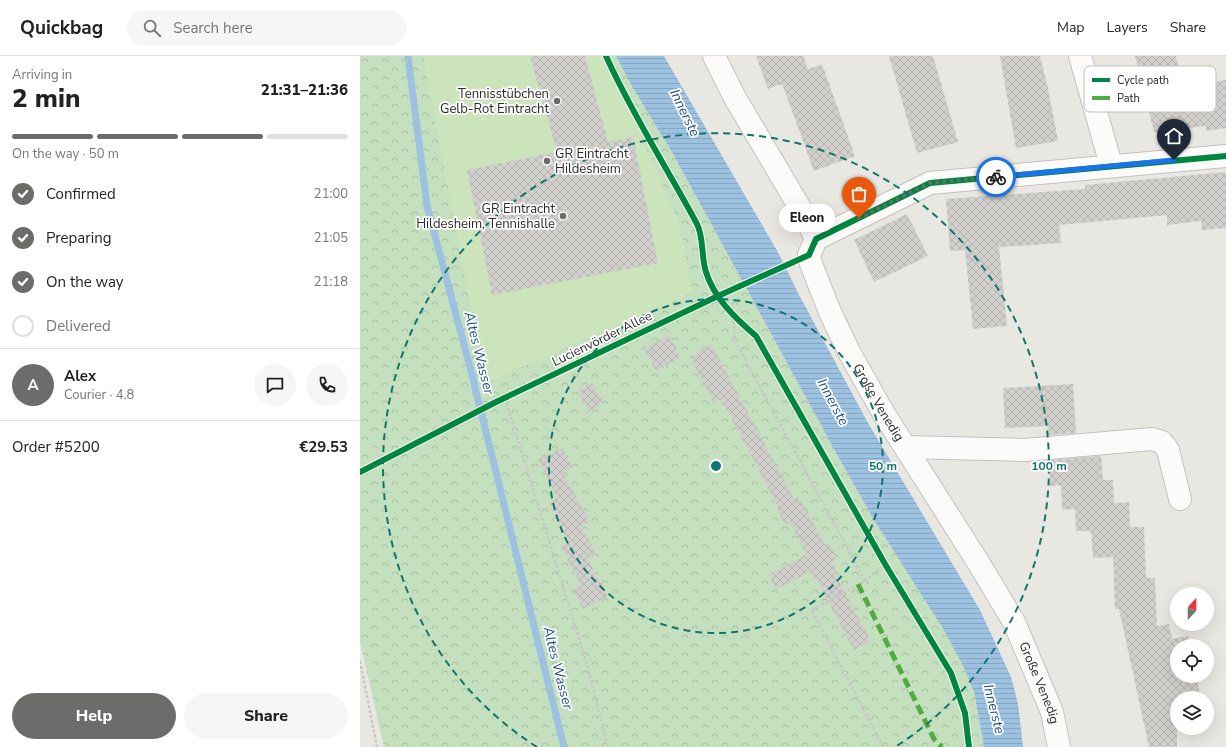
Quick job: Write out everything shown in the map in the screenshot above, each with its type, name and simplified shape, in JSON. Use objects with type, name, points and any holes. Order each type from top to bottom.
[{"type":"street","points":[[714,56],[735,98],[806,218],[816,239],[930,183],[1111,165],[1226,156]]},
{"type":"street","points":[[1080,56],[1084,70]]},
{"type":"street","points":[[1096,112],[1111,165]]},
{"type":"street","name":"Große Venedig","points":[[816,239],[809,255],[811,264],[830,312],[856,364],[1014,622],[1052,712],[1059,747]]},
{"type":"street","points":[[906,447],[1025,450],[1152,439],[1162,442],[1168,450],[1180,499]]},
{"type":"path","points":[[733,316],[735,341],[865,581]]},
{"type":"path","points":[[512,394],[503,399],[587,664],[608,747]]},
{"type":"path","points":[[883,747],[812,610],[865,581],[885,564]]},
{"type":"path","points":[[360,661],[377,747]]},
{"type":"green space","points":[[360,56],[616,56],[633,88],[673,154],[874,520],[945,632],[964,668],[974,692],[984,747],[384,747],[360,642]]},
{"type":"green space","name":"GR Eintracht Hildesheim","points":[[423,56],[606,56],[681,228],[692,293],[485,383]]},
{"type":"water","name":"Innerste","points":[[616,56],[664,56],[779,254],[798,293],[868,423],[980,610],[1011,677],[1018,704],[1023,747],[984,747],[974,692],[964,668],[945,632],[874,520],[673,154],[633,88]]},
{"type":"building","name":"GR Eintracht Hildesheim, Tennishalle","points":[[530,56],[585,56],[608,142],[633,137],[658,263],[492,295],[467,170],[557,152]]},
{"type":"building","points":[[756,56],[803,56],[808,69],[822,64],[855,156],[814,171],[782,84],[768,89]]},
{"type":"building","points":[[889,56],[933,56],[958,142],[917,153]]},
{"type":"building","points":[[1000,56],[1040,56],[1058,141],[1016,148]]},
{"type":"building","points":[[1135,56],[1176,56],[1178,66],[1138,66]]},
{"type":"building","points":[[1226,80],[1226,128],[1206,131],[1206,126],[1154,132],[1149,112],[1216,112],[1216,81]]},
{"type":"building","points":[[1226,172],[1226,228],[1202,230],[1201,221],[1167,225],[1167,215],[1059,225],[1061,243],[999,247],[1007,326],[973,329],[965,250],[950,251],[946,199],[1085,189],[1085,185]]},
{"type":"building","points":[[907,214],[928,256],[874,282],[854,240]]},
{"type":"building","points":[[669,335],[681,357],[656,371],[644,349]]},
{"type":"building","points":[[712,345],[794,499],[799,497],[825,545],[829,543],[837,559],[832,561],[837,570],[834,572],[871,641],[854,650],[817,580],[815,581],[810,572],[776,589],[769,575],[807,554],[790,522],[785,525],[777,509],[779,508],[721,399],[714,403],[690,357]]},
{"type":"building","points":[[592,383],[604,403],[589,412],[578,391]]},
{"type":"building","points":[[1073,384],[1076,433],[1048,435],[1047,426],[1005,428],[1003,388]]},
{"type":"building","points":[[562,448],[573,467],[563,473],[590,522],[581,526],[596,553],[587,558],[608,596],[583,609],[573,589],[581,585],[561,546],[569,542],[549,503],[558,498],[538,460]]},
{"type":"building","points":[[1101,456],[1103,480],[1113,480],[1114,503],[1129,502],[1130,527],[1144,527],[1146,578],[1155,578],[1157,626],[1169,624],[1172,639],[1170,639],[1170,683],[1198,683],[1199,691],[1170,691],[1170,735],[1177,735],[1177,747],[1149,747],[1119,609],[1115,609],[1113,557],[1093,558],[1091,531],[1076,531],[1075,509],[1062,510],[1061,485],[1050,486],[1049,460]]},
{"type":"building","points":[[1188,636],[1189,639],[1172,639]]},
{"type":"waterway","name":"Altes Wasser","points":[[408,56],[427,206],[469,363],[564,747]]},
{"type":"marked path","points":[[858,584],[934,739],[942,747]]},
{"type":"cycle path","points":[[606,56],[638,120],[697,224],[701,235],[704,266],[714,290],[733,315],[756,336],[885,564],[951,673],[965,713],[969,747]]},
{"type":"cycle path","name":"Lucienvörder Allee","points":[[360,472],[496,402],[718,296],[809,255],[816,239],[930,183],[1226,156]]},
{"type":"way so far","points":[[859,218],[930,183],[996,177]]},
{"type":"place","name":"Tennisstübchen Gelb-Rot Eintracht","points":[[557,101]]},
{"type":"place","name":"GR Eintracht Hildesheim","points":[[547,161]]},
{"type":"place","name":"GR Eintracht Hildesheim, Tennishalle","points":[[563,216]]},
{"type":"place","name":"Eleon","points":[[859,218]]},
{"type":"route","points":[[996,177],[1174,160]]}]
